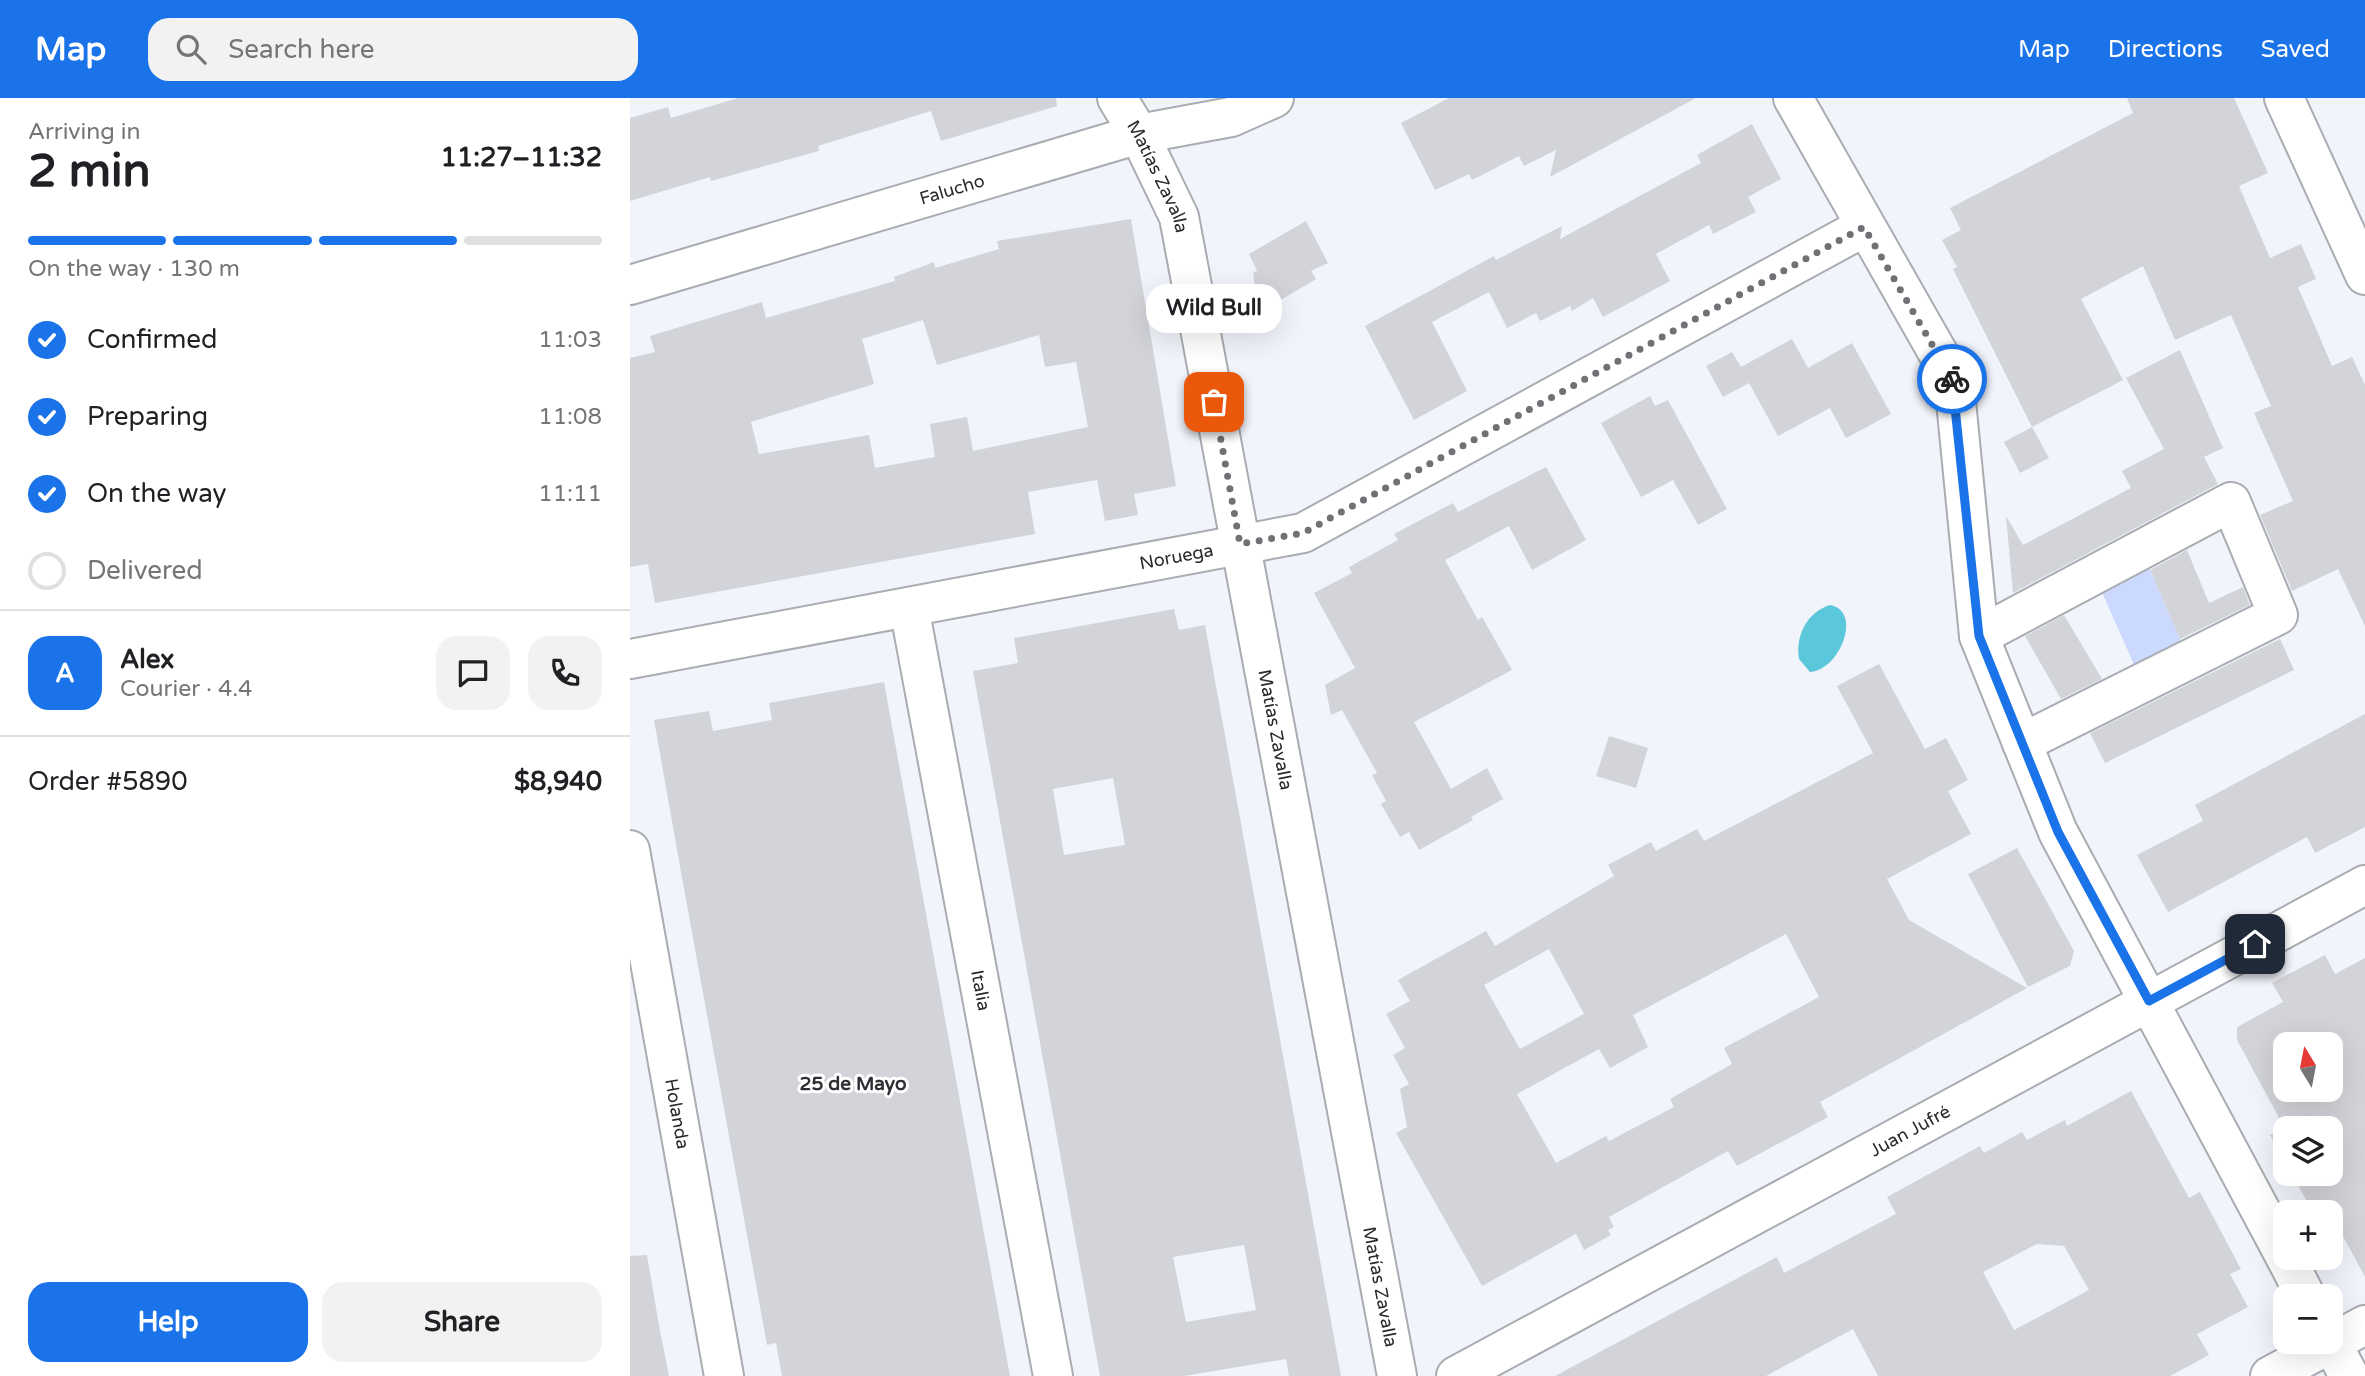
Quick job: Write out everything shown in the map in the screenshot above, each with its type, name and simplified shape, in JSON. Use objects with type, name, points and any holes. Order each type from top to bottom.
[{"type":"street","name":"Matías Zavalla","points":[[1117,98],[1139,134],[1179,217],[1398,1376]]},
{"type":"street","name":"Falucho","points":[[630,285],[1139,134],[1231,117],[1274,98]]},
{"type":"street","points":[[1793,98],[1954,381],[1979,636],[2058,832],[2273,1234]]},
{"type":"street","points":[[2284,98],[2365,275]]},
{"type":"street","name":"Noruega","points":[[630,659],[1303,533],[1864,227]]},
{"type":"street","points":[[1979,636],[2231,502],[2278,615],[2022,743]]},
{"type":"street","name":"Italia","points":[[909,607],[1053,1376]]},
{"type":"street","name":"Holanda","points":[[630,850],[724,1376]]},
{"type":"street","name":"Juan Jufré","points":[[1456,1376],[2365,884]]},
{"type":"street","points":[[2343,1337],[2365,1325]]},
{"type":"street","points":[[2270,1376],[2311,1354]]},
{"type":"street","points":[[2337,1354],[2349,1376]]},
{"type":"shaded area","points":[[2147,563],[2183,646],[2136,669],[2100,588]]},
{"type":"shaded area","points":[[1830,605],[1840,610],[1845,618],[1844,640],[1830,662],[1821,669],[1810,672],[1799,659],[1801,634],[1815,613]]},
{"type":"building","points":[[738,98],[1056,98],[1057,106],[941,141],[931,111],[818,146],[819,151],[711,181],[710,177],[630,201],[630,118],[668,107],[671,118]]},
{"type":"building","points":[[1449,98],[1696,98],[1550,177],[1556,150],[1524,166],[1519,156],[1472,180],[1469,174],[1435,190],[1401,123]]},
{"type":"building","points":[[2127,98],[2234,98],[2268,173],[2239,186],[2270,258],[2301,244],[2316,279],[2298,287],[2332,366],[2352,357],[2365,385],[2365,626],[2338,569],[2292,591],[2260,515],[2293,501],[2254,413],[2271,406],[2231,315],[2175,340],[2143,266],[2081,299],[2123,380],[2032,427],[1953,269],[1957,267],[1942,240],[1961,230],[1950,208],[2133,113]]},
{"type":"building","points":[[1752,124],[1781,179],[1748,197],[1756,212],[1713,234],[1709,225],[1656,254],[1670,281],[1603,317],[1593,298],[1572,311],[1570,306],[1540,321],[1536,313],[1507,328],[1489,292],[1432,322],[1467,391],[1414,420],[1365,326],[1494,256],[1496,260],[1562,226],[1560,239],[1701,163],[1697,155]]},
{"type":"building","points":[[1131,219],[1176,486],[1134,494],[1138,515],[1105,521],[1097,480],[1028,492],[1035,534],[655,603],[648,564],[630,567],[630,358],[655,352],[650,336],[762,302],[766,318],[895,281],[894,277],[934,262],[935,268],[999,249],[997,241]],"holes":[[[923,320],[937,365],[1039,335],[1045,367],[1076,362],[1088,427],[973,451],[967,417],[930,424],[935,457],[875,468],[869,435],[759,454],[751,422],[874,384],[862,339]]]},
{"type":"building","points":[[1306,221],[1328,263],[1311,271],[1316,279],[1259,313],[1253,273],[1257,271],[1249,254]]},
{"type":"building","points":[[1792,339],[1808,368],[1852,343],[1891,414],[1846,438],[1830,408],[1778,436],[1749,383],[1723,397],[1706,366],[1732,352],[1741,367]]},
{"type":"building","points":[[2180,350],[2223,448],[2204,457],[2218,484],[2013,593],[2006,516],[2023,545],[2131,488],[2122,471],[2164,449],[2126,378]]},
{"type":"building","points":[[1650,396],[1655,406],[1668,400],[1727,509],[1698,525],[1673,480],[1641,497],[1601,423]]},
{"type":"building","points":[[2032,427],[2049,458],[2020,473],[2004,442]]},
{"type":"building","points":[[1546,467],[1586,540],[1532,570],[1509,526],[1445,560],[1478,620],[1482,617],[1512,670],[1414,722],[1451,789],[1487,768],[1503,799],[1471,817],[1473,820],[1419,850],[1409,832],[1400,837],[1381,804],[1386,801],[1372,775],[1377,773],[1342,710],[1331,715],[1325,685],[1355,668],[1314,593],[1352,573],[1349,567],[1398,540],[1394,534],[1453,503],[1458,512]]},
{"type":"building","points":[[2187,550],[2209,603],[2243,587],[2250,605],[2180,639],[2150,570]]},
{"type":"building","points":[[1174,609],[1179,630],[1205,625],[1341,1376],[1289,1376],[1286,1359],[1184,1376],[1100,1376],[973,671],[1018,663],[1014,638]],"holes":[[[1113,778],[1125,845],[1064,855],[1053,789]],[[1244,1245],[1256,1310],[1186,1322],[1173,1257]]]},
{"type":"building","points":[[2064,615],[2102,679],[2061,699],[2025,636]]},
{"type":"building","points":[[2280,639],[2294,670],[2105,763],[2090,733]]},
{"type":"building","points":[[1879,664],[1925,749],[1946,738],[1968,780],[1948,791],[1971,834],[1887,879],[1909,920],[2027,988],[1820,1102],[1828,1117],[1737,1166],[1728,1151],[1609,1217],[1614,1227],[1608,1230],[1611,1235],[1584,1250],[1576,1234],[1482,1286],[1396,1133],[1407,1127],[1400,1089],[1409,1084],[1393,1055],[1405,1048],[1386,1014],[1410,1001],[1398,980],[1486,931],[1495,946],[1614,876],[1608,865],[1651,842],[1656,851],[1697,829],[1704,841],[1873,753],[1837,686]],"holes":[[[1786,934],[1819,997],[1724,1048],[1732,1064],[1670,1099],[1674,1107],[1609,1141],[1606,1136],[1556,1163],[1517,1094],[1599,1049],[1610,1068],[1648,1047],[1633,1015]],[[1549,949],[1584,1014],[1520,1049],[1484,985]]]},
{"type":"building","points":[[884,682],[1010,1376],[782,1376],[776,1343],[767,1345],[681,872],[654,720],[709,711],[713,731],[772,720],[769,703]]},
{"type":"building","points":[[2365,714],[2365,827],[2315,853],[2307,837],[2168,912],[2137,855],[2203,821],[2195,805]]},
{"type":"building","points":[[1609,736],[1648,748],[1636,788],[1596,776]]},
{"type":"building","points":[[2017,848],[2074,951],[2070,966],[2028,987],[1968,874]]},
{"type":"building","points":[[2325,955],[2335,974],[2365,958],[2365,1277],[2343,1236],[2343,1200],[2306,1200],[2298,1186],[2343,1186],[2343,1116],[2278,1116],[2237,1040],[2237,1027],[2283,1002],[2272,983]]},
{"type":"building","points":[[2131,1091],[2189,1198],[2200,1192],[2241,1269],[2230,1274],[2248,1307],[2197,1334],[2209,1355],[2170,1376],[1878,1376],[1853,1329],[1766,1376],[1555,1376],[1777,1257],[1784,1273],[1896,1214],[1887,1197],[1980,1146],[1984,1153],[2022,1132],[2027,1140],[2065,1120],[2067,1126]],"holes":[[[2037,1244],[2064,1246],[2089,1290],[2014,1330],[1983,1272]]]},
{"type":"building","points":[[647,1255],[669,1376],[630,1376],[630,1256]]},
{"type":"way so far","points":[[1214,402],[1240,544],[1303,533],[1864,227],[1952,379]]},
{"type":"place","name":"Wild Bull","points":[[1214,402]]},
{"type":"district","name":"25 de Mayo","points":[[853,1083]]},
{"type":"route","points":[[1952,379],[1979,636],[2058,832],[2149,1001],[2255,944]]}]
